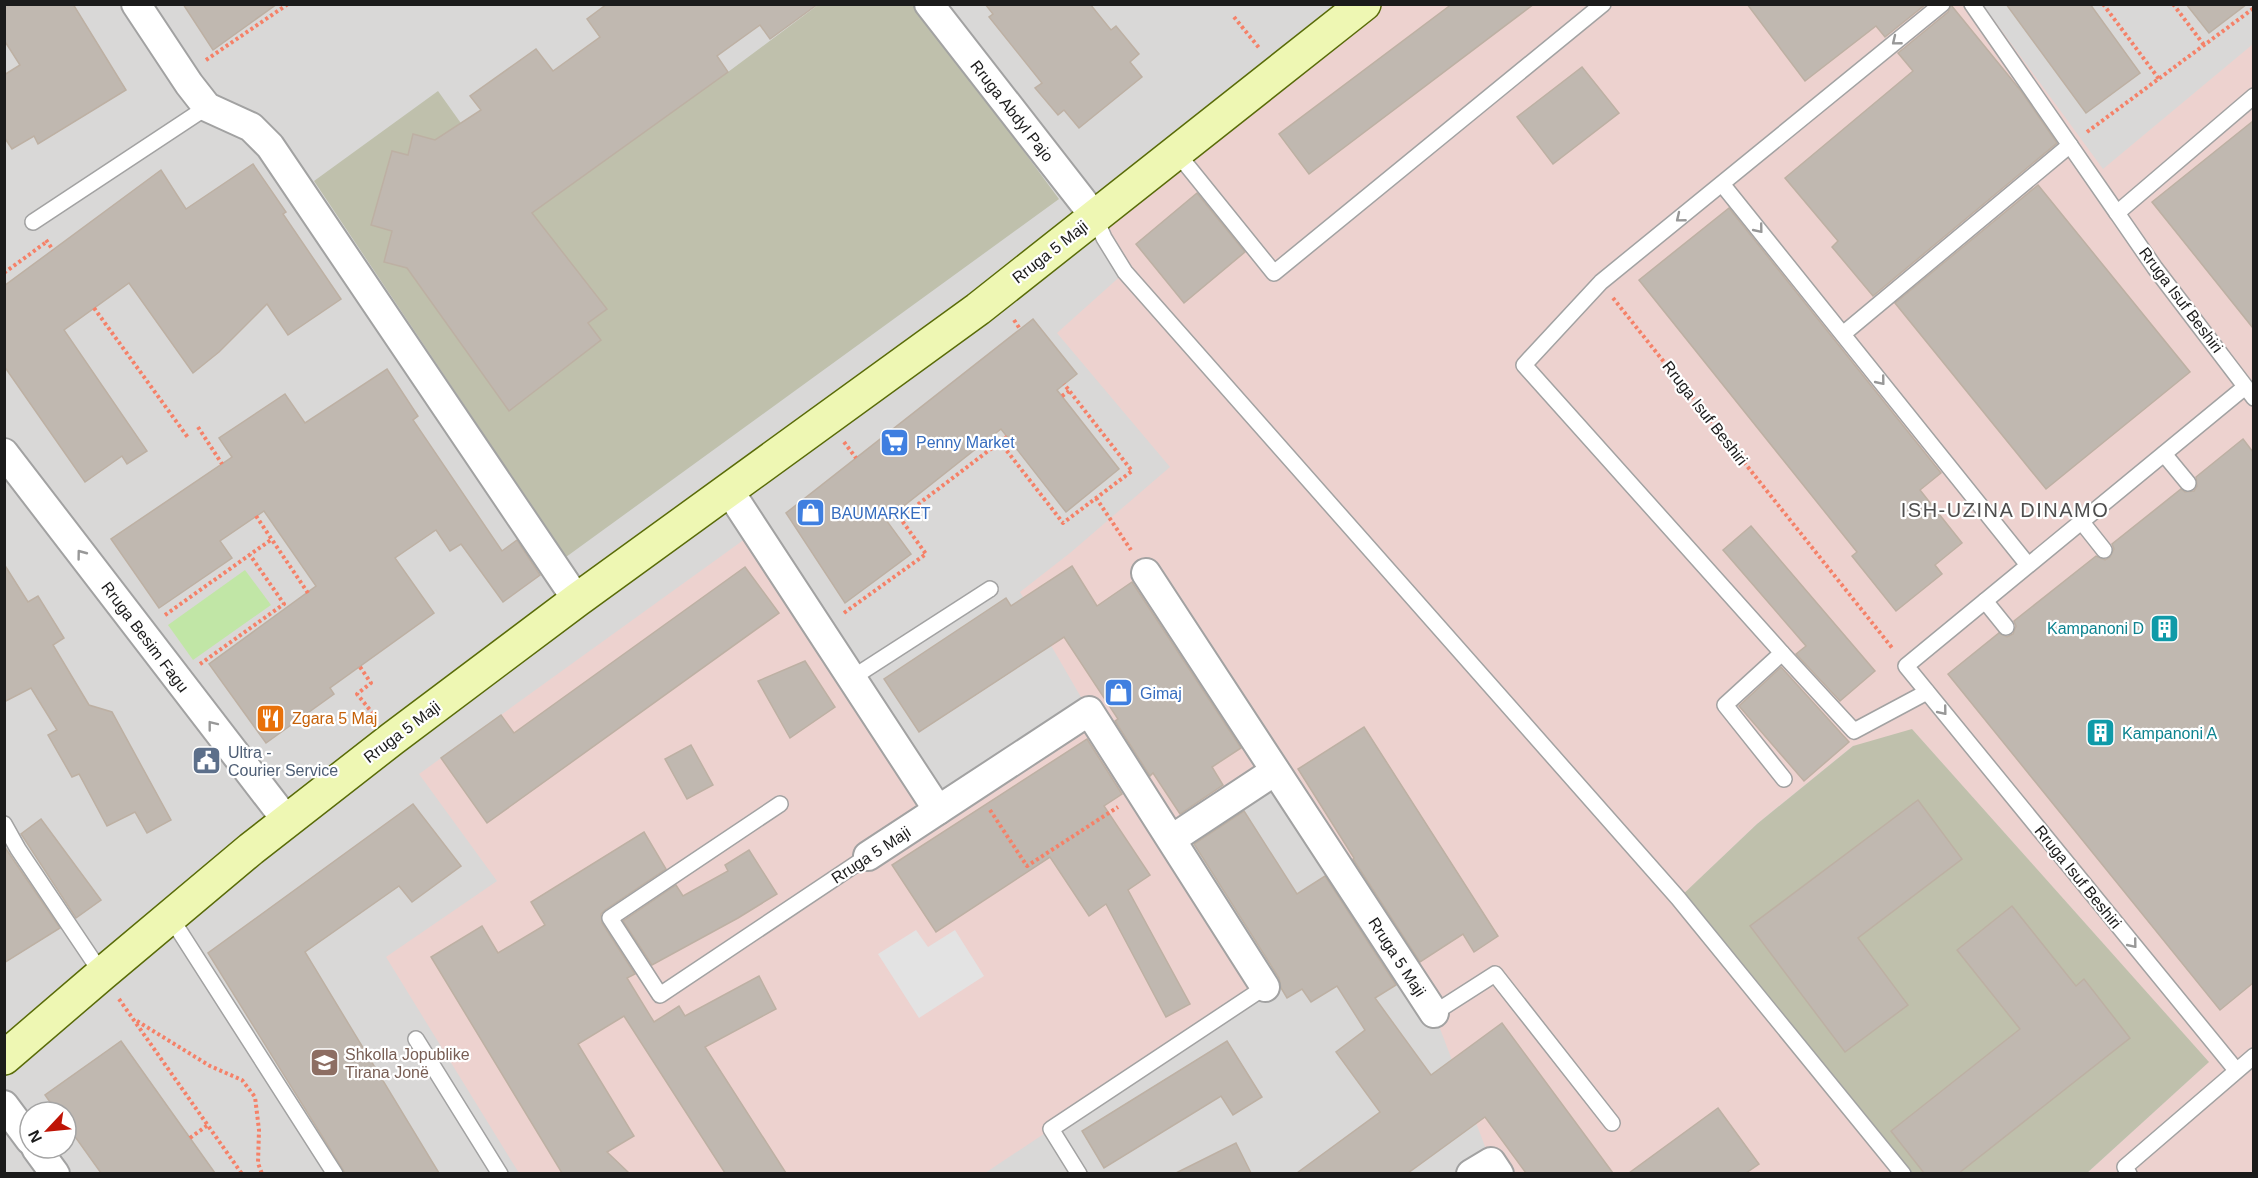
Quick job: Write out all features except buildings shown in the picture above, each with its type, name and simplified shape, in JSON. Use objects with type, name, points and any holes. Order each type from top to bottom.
[{"type":"main road","name":"Rruga 5 Maji","points":[[4,1058],[286,821],[577,600],[978,309],[1364,4]]},
{"type":"street","points":[[136,4],[207,107],[251,127],[270,146],[577,600]]},
{"type":"street","name":"Rruga Abdyl Pajo","points":[[929,4],[1095,216]]},
{"type":"street","name":"Rruga Besim Fagu","points":[[4,453],[286,821]]},
{"type":"street","points":[[728,489],[938,810]]},
{"type":"street","name":"Rruga 5 Maji","points":[[1146,573],[1434,1013]]},
{"type":"street","name":"Rruga 5 Maji","points":[[868,856],[1089,711],[1265,987]]},
{"type":"street","points":[[1172,839],[1275,771]]},
{"type":"street","points":[[4,1105],[18,1124]]},
{"type":"street","points":[[45,1160],[55,1173]]},
{"type":"street","points":[[1471,1173],[1491,1162],[1499,1173]]},
{"type":"lane","points":[[1177,153],[1274,273],[1603,4]]},
{"type":"lane","points":[[1927,692],[1854,731],[1524,365],[1601,282],[1942,4]]},
{"type":"lane","name":"Rruga Isuf Beshiri","points":[[1972,4],[2155,268],[2249,392],[2164,454],[1906,666],[2236,1070]]},
{"type":"lane","points":[[2117,213],[2253,96]]},
{"type":"lane","points":[[33,222],[207,107]]},
{"type":"lane","points":[[1843,334],[2070,145]]},
{"type":"lane","points":[[1722,184],[2028,565]]},
{"type":"lane","points":[[1095,216],[1104,238],[1125,272],[1678,898],[1903,1173]]},
{"type":"lane","points":[[2164,454],[2188,483]]},
{"type":"lane","points":[[2081,521],[2104,550]]},
{"type":"lane","points":[[852,678],[990,589]]},
{"type":"lane","points":[[1985,601],[2006,627]]},
{"type":"lane","points":[[1782,653],[1725,705],[1784,779]]},
{"type":"lane","name":"Rruga 5 Maji","points":[[780,804],[610,918],[660,995],[868,856]]},
{"type":"lane","points":[[4,824],[18,849],[102,974]]},
{"type":"lane","points":[[171,918],[334,1173]]},
{"type":"lane","name":"Rruga 5 Maji","points":[[1434,1013],[1495,974],[1612,1123]]},
{"type":"lane","name":"Rruga 5 Maji","points":[[1079,1173],[1051,1129],[1265,987]]},
{"type":"lane","points":[[416,1039],[500,1173]]},
{"type":"lane","points":[[2129,1173],[2125,1167],[2253,1056]]},
{"type":"path","points":[[172,58],[198,48],[207,61],[288,4]]},
{"type":"path","points":[[2173,4],[2204,45]]},
{"type":"path","points":[[2104,5],[2159,79]]},
{"type":"path","points":[[2070,145],[2253,8]]},
{"type":"path","points":[[1234,17],[1279,72]]},
{"type":"path","points":[[4,273],[47,241]]},
{"type":"path","name":"Rruga Isuf Beshiri","points":[[1601,282],[1906,666]]},
{"type":"path","points":[[94,308],[189,439]]},
{"type":"path","points":[[1000,442],[1063,523],[1132,471],[1064,384]]},
{"type":"path","points":[[1062,396],[1069,391]]},
{"type":"path","points":[[198,427],[222,464]]},
{"type":"path","points":[[840,436],[856,458]]},
{"type":"path","points":[[900,518],[1007,437]]},
{"type":"path","points":[[1096,498],[1146,573]]},
{"type":"path","points":[[837,617],[926,554],[896,512]]},
{"type":"path","points":[[256,516],[308,593]]},
{"type":"path","points":[[141,632],[272,539]]},
{"type":"path","points":[[177,680],[284,604],[250,555]]},
{"type":"path","points":[[360,667],[371,683],[357,694],[370,710]]},
{"type":"path","points":[[974,786],[1027,866],[1142,792]]},
{"type":"path","points":[[102,974],[242,1173]]},
{"type":"path","points":[[134,1019],[210,1066],[242,1080],[255,1097],[259,1130],[258,1164],[262,1173]]},
{"type":"path","points":[[190,1138],[208,1125]]},
{"type":"shaded area","points":[[915,4],[1059,199],[566,557],[314,181],[438,91],[500,178],[532,213],[818,5]]},
{"type":"shaded area","points":[[5,5],[2253,5],[2253,1173],[5,1174]]},
{"type":"shaded area","points":[[1373,5],[1983,5],[2103,169],[2253,44],[2253,1173],[2087,1173],[2208,1062],[1853,746],[1757,824],[1679,899],[1903,1173],[1499,1173],[1491,1162],[1434,1013],[1275,772],[1172,839],[1265,987],[985,1173],[519,1173],[386,957],[497,881],[419,774],[756,531],[938,810],[1089,711],[1020,592],[1070,553],[1170,467],[1057,333],[1125,272],[1095,217]]},
{"type":"shaded area","points":[[1912,729],[2209,1062],[2087,1173],[1903,1173],[1678,899],[1757,824],[1853,746]]},
{"type":"shaded area","points":[[916,930],[928,947],[955,930],[984,976],[919,1018],[878,954]]},
{"type":"green space","points":[[245,570],[271,605],[193,660],[168,625]]},
{"type":"place","name":"Penny Market","points":[[895,442]]},
{"type":"place","name":"BAUMARKET","points":[[810,513]]},
{"type":"place","name":"Kampanoni D","points":[[2165,628]]},
{"type":"place","name":"Gimaj","points":[[1119,693]]},
{"type":"place","name":"Zgara 5 Maj","points":[[271,718]]},
{"type":"place","name":"Kampanoni A","points":[[2101,733]]},
{"type":"place","name":"Ultra - Courier Service","points":[[207,761]]},
{"type":"place","name":"Shkolla Jopublike Tirana Jonë","points":[[324,1063]]},
{"type":"district","name":"ISH-UZINA DINAMO","points":[[2005,510]]}]
